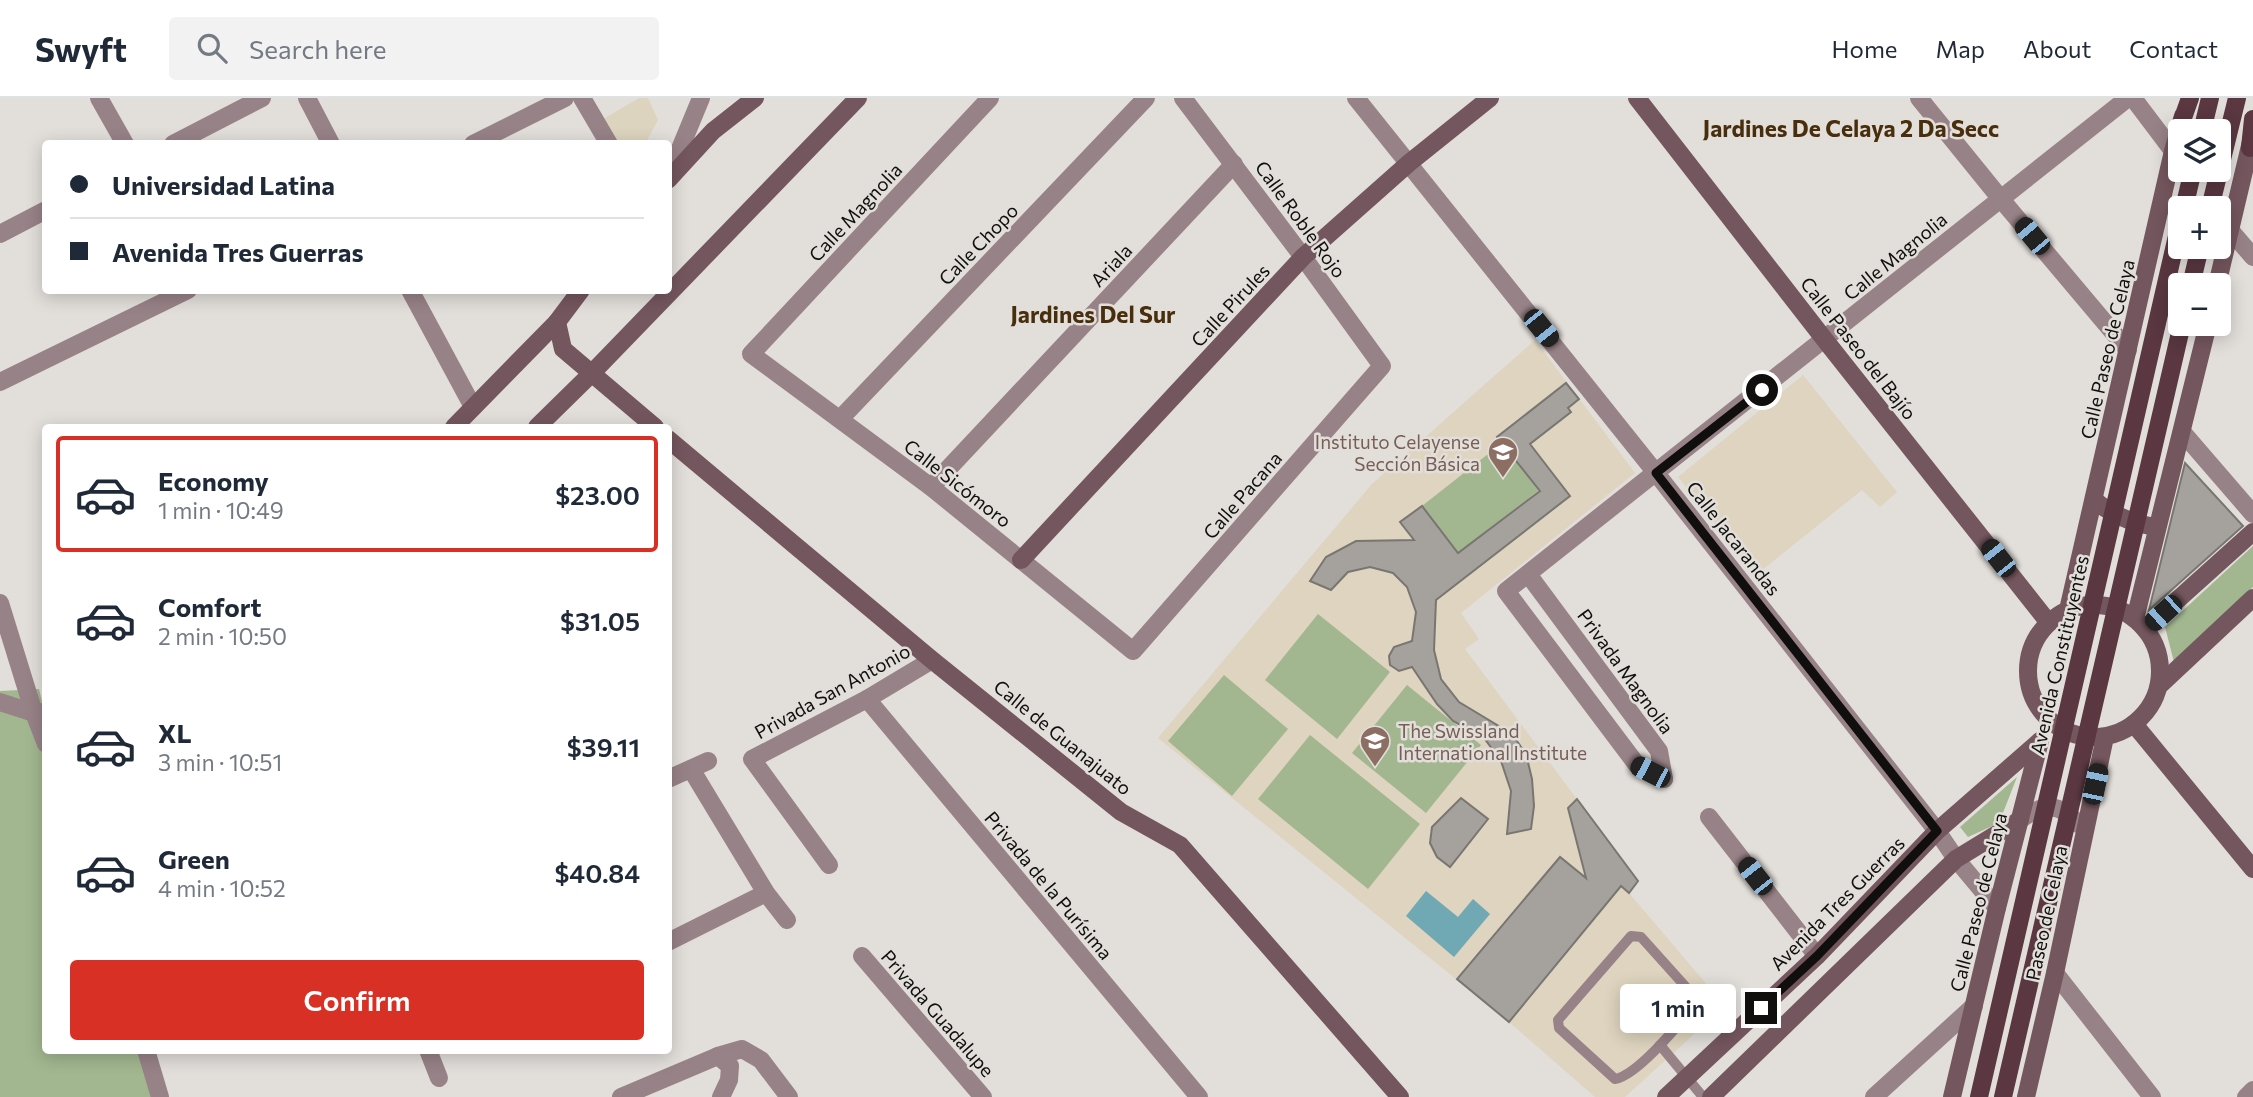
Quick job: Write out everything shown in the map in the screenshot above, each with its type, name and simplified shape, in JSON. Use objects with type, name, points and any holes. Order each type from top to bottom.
[{"type":"main road","points":[[672,175],[713,131],[755,98]]},
{"type":"main road","points":[[672,291],[858,98]]},
{"type":"main road","name":"Calle Pirules","points":[[1021,560],[1303,257],[1409,163],[1490,98]]},
{"type":"main road","name":"Calle Paseo del Bajío","points":[[1637,98],[2049,623]]},
{"type":"main road","name":"Calle Paseo de Celaya","points":[[2182,119],[2189,98]]},
{"type":"main road","points":[[2205,119],[2210,98]]},
{"type":"main road","points":[[2213,196],[2237,98]]},
{"type":"main road","points":[[2231,226],[2251,141],[2253,119]]},
{"type":"main road","name":"Calle Paseo de Celaya","points":[[2068,610],[2168,173]]},
{"type":"main road","name":"Avenida Constituyentes","points":[[1979,1097],[2172,259]]},
{"type":"main road","points":[[457,424],[557,322],[578,294]]},
{"type":"main road","points":[[540,424],[669,294]]},
{"type":"main road","points":[[557,322],[563,349],[651,424]]},
{"type":"main road","points":[[2003,1097],[2179,336]]},
{"type":"main road","points":[[2140,624],[2158,528],[2205,336]]},
{"type":"main road","name":"Calle de Guanajuato","points":[[672,442],[932,660],[1121,812],[1180,845],[1400,1097]]},
{"type":"main road","points":[[2094,500],[2124,519],[2158,528]]},
{"type":"main road","points":[[2140,624],[2253,532]]},
{"type":"main road","points":[[2159,686],[2253,598]]},
{"type":"main road","points":[[2103,606],[2119,610],[2140,624],[2155,646],[2160,666],[2159,686],[2150,707],[2134,724],[2120,732],[2105,737],[2073,735],[2046,718],[2034,700],[2028,680],[2029,659],[2036,639],[2049,623],[2068,610],[2103,606]]},
{"type":"main road","name":"Calle Paseo de Celaya","points":[[1952,1097],[2046,718]]},
{"type":"main road","points":[[2134,724],[2253,869]]},
{"type":"main road","name":"Paseo de Celaya","points":[[2026,1097],[2105,737]]},
{"type":"main road","name":"Avenida Tres Guerras","points":[[1666,1097],[1817,956],[1937,831],[2040,741]]},
{"type":"main road","points":[[1711,1097],[1956,859],[2020,820]]},
{"type":"street","points":[[99,98],[123,140]]},
{"type":"street","points":[[181,140],[262,98]]},
{"type":"street","points":[[307,98],[329,140]]},
{"type":"street","points":[[481,140],[565,98]]},
{"type":"street","points":[[582,98],[607,140]]},
{"type":"street","points":[[672,169],[701,98]]},
{"type":"street","name":"Calle Magnolia","points":[[751,354],[990,98]]},
{"type":"street","name":"Calle Chopo","points":[[841,419],[1146,98]]},
{"type":"street","name":"Calle Roble Rojo","points":[[1183,98],[1382,366]]},
{"type":"street","name":"Calle Jacarandas","points":[[1356,98],[1656,473],[1997,908]]},
{"type":"street","points":[[1919,98],[2128,350]]},
{"type":"street","name":"Calle Magnolia","points":[[1656,473],[2128,98]]},
{"type":"street","points":[[2133,98],[2168,144]]},
{"type":"street","name":"Ariala","points":[[931,487],[1234,164]]},
{"type":"street","points":[[0,234],[42,212]]},
{"type":"street","points":[[2231,231],[2253,257]]},
{"type":"street","points":[[0,382],[180,294]]},
{"type":"street","points":[[412,294],[472,407]]},
{"type":"street","name":"Calle Sicómoro","points":[[751,354],[931,487],[1133,651]]},
{"type":"street","name":"Calle Pacana","points":[[1133,651],[1382,366]]},
{"type":"street","points":[[2183,433],[2253,514]]},
{"type":"street","name":"Privada Magnolia","points":[[1528,574],[1659,751],[1664,779],[1637,765],[1506,591],[1656,473]]},
{"type":"street","points":[[0,603],[40,712]]},
{"type":"street","name":"Privada San Antonio","points":[[829,865],[752,759],[867,699],[932,660]]},
{"type":"street","points":[[1578,687],[1599,669]]},
{"type":"street","name":"Privada de la Purísima","points":[[867,699],[1199,1097]]},
{"type":"street","points":[[3,700],[40,712]]},
{"type":"street","points":[[672,777],[708,761]]},
{"type":"street","points":[[691,769],[766,893],[787,920]]},
{"type":"street","points":[[2020,820],[2034,810],[2052,806],[2066,812],[2085,832]]},
{"type":"street","points":[[1709,817],[1817,956]]},
{"type":"street","points":[[672,940],[766,893]]},
{"type":"street","name":"Privada Guadalupe","points":[[862,956],[983,1097]]},
{"type":"street","points":[[2055,973],[2152,1097]]},
{"type":"street","points":[[1874,1097],[1974,1006]]},
{"type":"street","points":[[621,1097],[700,1062],[743,1049],[761,1060],[789,1097]]},
{"type":"street","points":[[147,1054],[160,1097]]},
{"type":"street","points":[[430,1054],[439,1078]]},
{"type":"street","points":[[718,1056],[730,1066],[729,1080],[721,1097]]},
{"type":"street","points":[[2246,1097],[2253,1090]]},
{"type":"lane","points":[[1631,936],[1641,937],[1694,996],[1696,1004],[1660,1045],[1623,1077],[1615,1079],[1559,1028],[1558,1020],[1631,936]]},
{"type":"lane","points":[[1660,1045],[1703,1097]]},
{"type":"shaded area","points":[[639,98],[648,98],[658,120],[647,140],[609,140],[598,122]]},
{"type":"shaded area","name":"The Swissland International Institute","points":[[1535,340],[1635,473],[1461,613],[1479,639],[1465,649],[1638,881],[1629,893],[1725,1006],[1625,1097],[1595,1097],[1509,1022],[1158,738],[1372,484]]},
{"type":"shaded area","points":[[1803,375],[1897,492],[1880,507],[1862,490],[1756,575],[1678,477]]},
{"type":"green space","points":[[1502,443],[1539,490],[1458,553],[1422,506]]},
{"type":"green space","points":[[2253,546],[2253,587],[2174,662],[2165,627]]},
{"type":"green space","points":[[1318,614],[1390,672],[1337,739],[1265,680]]},
{"type":"green space","points":[[1224,675],[1288,729],[1232,796],[1168,741]]},
{"type":"green space","points":[[1407,685],[1481,745],[1426,813],[1352,753]]},
{"type":"green space","points":[[39,689],[42,701],[42,1054],[146,1054],[151,1097],[0,1097],[0,691]]},
{"type":"green space","points":[[1310,735],[1420,824],[1368,889],[1258,799]]},
{"type":"green space","points":[[2017,777],[1999,823],[1968,837],[1960,827]]},
{"type":"water","points":[[1426,891],[1458,917],[1473,899],[1490,914],[1454,957],[1406,916]]},
{"type":"building","points":[[1566,383],[1579,399],[1568,408],[1571,412],[1530,444],[1570,496],[1436,600],[1434,650],[1441,679],[1459,702],[1512,734],[1526,754],[1532,779],[1534,806],[1531,829],[1507,834],[1511,791],[1501,761],[1484,738],[1453,721],[1437,704],[1412,667],[1399,671],[1390,665],[1389,656],[1394,647],[1412,641],[1416,612],[1407,587],[1393,573],[1370,567],[1348,572],[1331,590],[1310,581],[1326,557],[1356,541],[1414,540],[1400,522],[1422,506],[1458,553],[1540,491],[1497,437]]},
{"type":"building","points":[[2185,463],[2243,526],[2149,610]]},
{"type":"building","points":[[1461,798],[1488,819],[1450,867],[1437,857],[1430,843],[1432,827]]},
{"type":"building","points":[[1577,799],[1638,881],[1629,893],[1621,886],[1509,1022],[1457,979],[1560,857],[1586,878],[1568,808]]},
{"type":"place","name":"Instituto Celayense Sección Básica","points":[[1503,479]]},
{"type":"place","name":"The Swissland International Institute","points":[[1375,768]]},
{"type":"district","name":"Jardines De Celaya 2 Da Secc","points":[[1851,128]]},
{"type":"district","name":"Jardines Del Sur","points":[[1093,314]]},
{"type":"route","points":[[1761,1008],[1817,956],[1937,831],[1656,473],[1762,390]]}]
